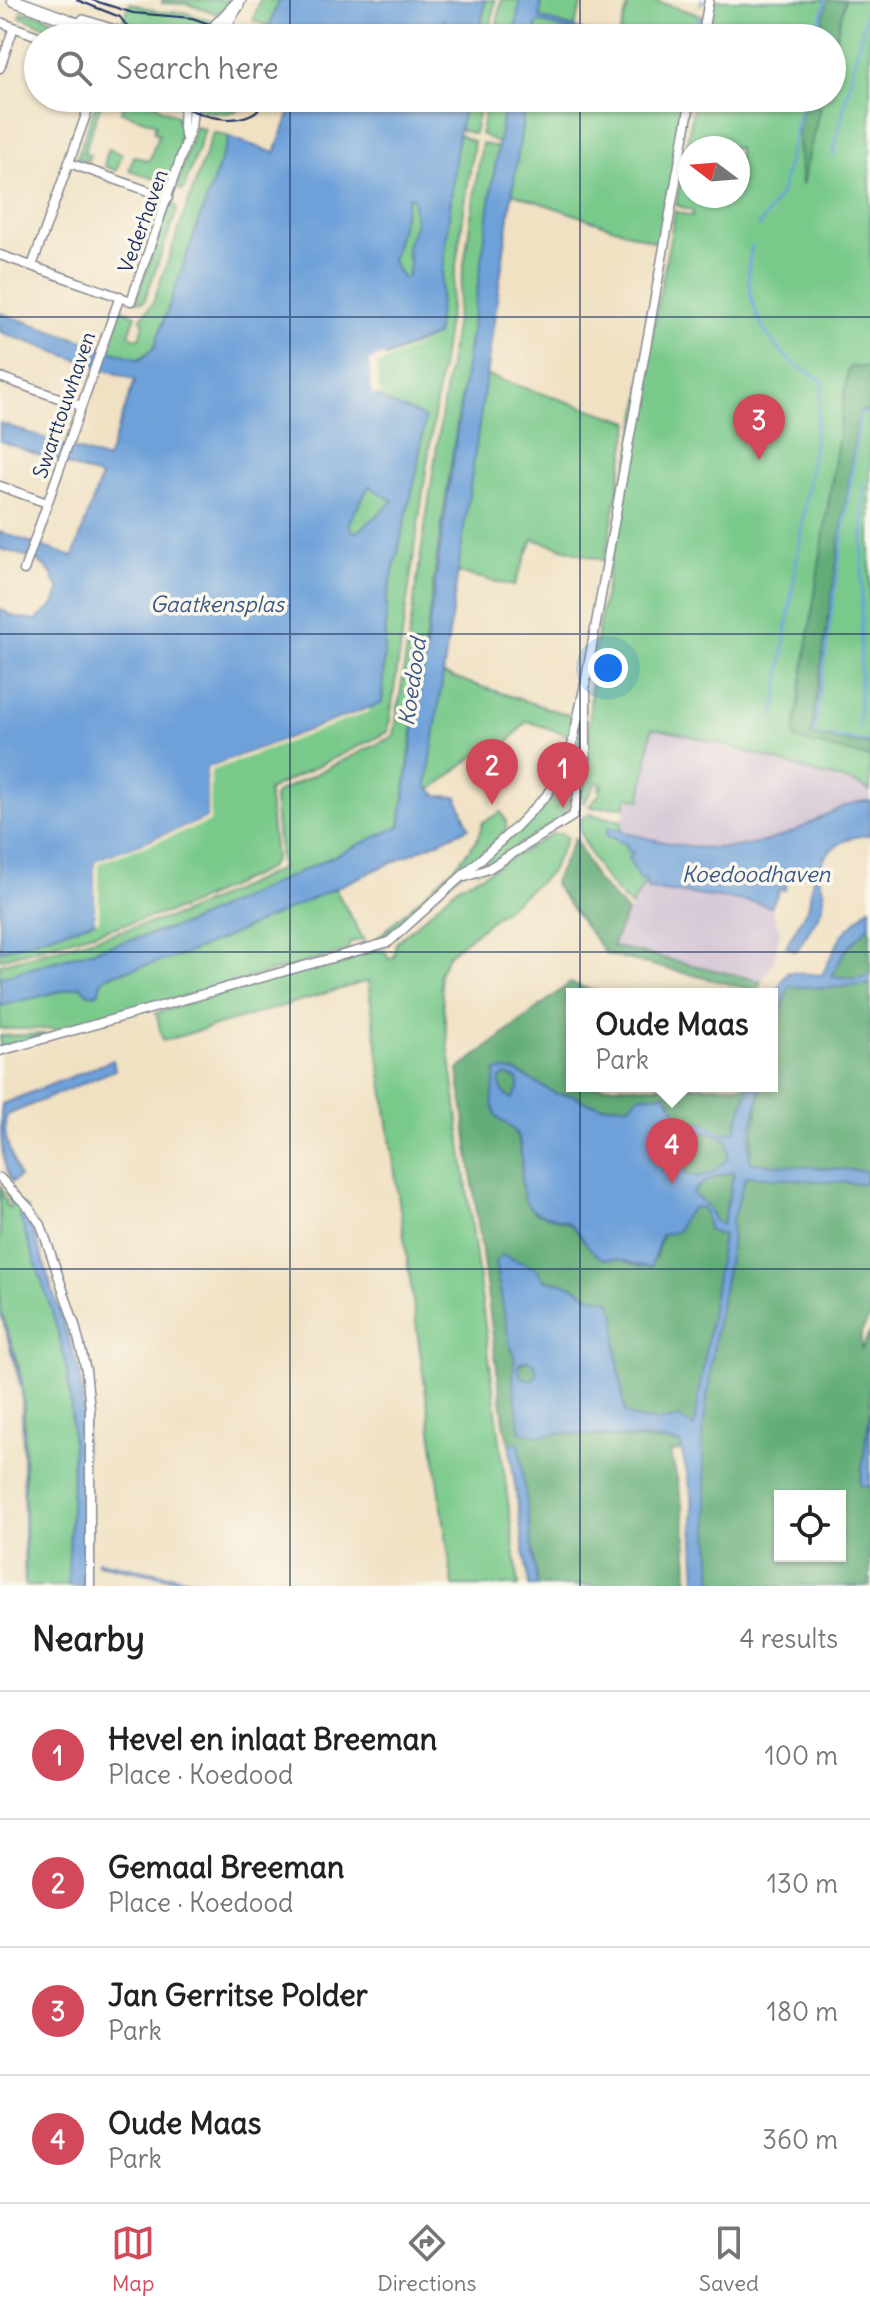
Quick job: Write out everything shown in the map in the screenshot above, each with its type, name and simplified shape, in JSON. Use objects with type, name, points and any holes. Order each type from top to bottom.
[{"type":"street","points":[[13,0],[77,24]]},
{"type":"street","points":[[217,24],[240,0]]},
{"type":"street","points":[[227,24],[240,0]]},
{"type":"street","points":[[705,24],[709,0]]},
{"type":"street","points":[[70,21],[92,24]]},
{"type":"street","points":[[0,22],[24,31]]},
{"type":"street","points":[[0,68],[14,27]]},
{"type":"street","points":[[32,266],[87,112]]},
{"type":"street","name":"Vederhaven","points":[[184,112],[186,140]]},
{"type":"street","name":"Vederhaven","points":[[120,296],[131,301],[191,128],[193,112]]},
{"type":"street","points":[[0,1051],[389,942],[515,828],[555,783],[572,745],[585,684],[688,112]]},
{"type":"street","points":[[69,163],[168,198]]},
{"type":"street","points":[[0,255],[120,296]]},
{"type":"street","name":"Swarttouwhaven","points":[[24,570],[120,296]]},
{"type":"street","points":[[0,377],[81,406]]},
{"type":"street","points":[[0,486],[47,503]]},
{"type":"street","points":[[461,878],[488,869],[573,816],[586,758],[588,716],[585,684]]},
{"type":"street","points":[[0,1178],[41,1225],[75,1325],[86,1370],[90,1409],[90,1586]]},
{"type":"shaded area","points":[[652,728],[706,738],[831,777],[856,781],[870,791],[870,801],[763,844],[685,848],[621,831],[627,797],[641,799]]},
{"type":"shaded area","points":[[645,883],[648,889],[754,902],[771,907],[780,932],[773,964],[761,981],[612,946],[627,912]]},
{"type":"green space","points":[[162,0],[233,0],[218,14],[187,4],[162,3]]},
{"type":"green space","points":[[260,0],[279,0],[270,24],[253,20]]},
{"type":"green space","points":[[485,0],[495,0],[491,24],[481,24]]},
{"type":"green space","points":[[501,0],[520,0],[516,24],[497,24]]},
{"type":"green space","points":[[541,0],[583,0],[575,24],[560,24],[540,18]]},
{"type":"green space","points":[[630,0],[652,0],[703,16],[702,24],[622,24]]},
{"type":"green space","points":[[713,0],[870,0],[870,791],[849,781],[733,747],[652,728],[641,800],[627,797],[625,807],[589,806],[604,784],[598,790],[601,783],[597,782],[584,803],[581,794],[588,757],[592,663],[675,211],[692,217],[693,211],[684,208],[750,208],[750,136],[688,136],[693,112],[846,112],[846,24],[709,24]]},
{"type":"green space","points":[[827,0],[845,0],[839,24],[822,24]]},
{"type":"green space","points":[[130,3],[159,12],[183,12],[214,22],[212,24],[121,24]]},
{"type":"green space","points":[[22,12],[64,24],[39,24],[20,17]]},
{"type":"green space","points":[[93,112],[98,112],[84,153],[90,155],[87,161],[77,158]]},
{"type":"green space","points":[[121,112],[168,112],[177,116],[180,121],[179,152],[169,184],[129,170],[134,156],[149,161],[159,134],[154,132],[156,124]]},
{"type":"green space","points":[[463,112],[478,112],[474,134],[459,129]]},
{"type":"green space","points":[[485,112],[503,112],[499,144],[481,134]]},
{"type":"green space","points":[[524,112],[685,112],[681,136],[678,136],[678,152],[661,244],[512,193]]},
{"type":"green space","points":[[802,112],[819,112],[802,185],[797,132]]},
{"type":"green space","points":[[195,127],[205,129],[183,191],[177,188]]},
{"type":"green space","points":[[213,132],[229,137],[154,348],[137,360],[107,350],[122,309],[136,315],[129,334],[135,339],[139,338],[144,325],[141,318],[153,303]]},
{"type":"green space","points":[[458,134],[474,142],[388,732],[268,790],[275,859],[268,869],[180,909],[0,959],[0,951],[95,921],[95,861],[207,768],[382,702],[387,598],[417,470],[414,412],[388,404],[378,396],[378,360],[436,335]]},
{"type":"green space","points":[[482,143],[499,148],[400,826],[186,924],[0,977],[0,964],[179,915],[281,869],[276,793],[394,736]]},
{"type":"green space","points":[[108,149],[122,154],[116,171],[104,166]]},
{"type":"green space","points":[[409,196],[414,197],[416,225],[406,254],[410,264],[407,278],[402,278],[392,261]]},
{"type":"green space","points":[[171,203],[177,210],[145,299],[143,302],[136,301]]},
{"type":"green space","points":[[851,367],[870,367],[870,411],[859,412],[811,736],[870,744],[870,758],[797,740],[794,735]]},
{"type":"green space","points":[[485,375],[630,422],[605,561],[533,539],[514,586],[456,572]]},
{"type":"green space","points":[[369,486],[394,501],[358,532],[352,531],[349,522]]},
{"type":"green space","points":[[442,674],[575,717],[571,736],[527,721],[505,746],[475,756],[431,790],[427,786]]},
{"type":"green space","points":[[584,707],[584,751],[580,774],[564,816],[478,870],[554,788],[569,761]]},
{"type":"green space","points":[[501,812],[506,821],[506,831],[394,933],[372,943],[456,866],[477,840],[483,822]]},
{"type":"green space","points":[[589,814],[622,821],[621,831],[609,827],[633,853],[629,858],[640,880],[645,877],[645,883],[631,906],[606,880],[588,850],[579,828],[582,818]]},
{"type":"green space","points":[[552,834],[563,834],[567,838],[550,873],[448,955],[439,974],[519,1586],[453,1586],[368,981],[163,1041],[156,1013],[378,950],[385,951],[389,959],[394,957],[396,943],[460,885]]},
{"type":"green space","points":[[575,838],[595,878],[627,912],[612,946],[761,981],[759,988],[746,988],[606,954],[554,882]]},
{"type":"green space","points":[[334,887],[364,940],[350,942],[348,951],[66,1029],[0,1029],[0,1006],[81,986],[99,992],[106,976],[180,956]]},
{"type":"green space","points":[[870,925],[870,975],[856,979],[832,976],[844,952]]},
{"type":"green space","points":[[570,983],[585,988],[566,988],[566,1092],[747,1092],[735,1132],[723,1133],[705,1124],[681,1121],[666,1094],[639,1096],[631,1105],[604,1106],[585,1102],[573,1095],[557,1094],[517,1072],[502,1070],[497,1075],[501,1121],[509,1125],[518,1138],[523,1180],[534,1212],[571,1224],[602,1258],[620,1259],[640,1267],[655,1258],[662,1235],[678,1231],[691,1208],[703,1207],[716,1234],[723,1234],[695,1429],[679,1418],[644,1420],[625,1412],[610,1301],[589,1296],[573,1286],[543,1279],[502,1255],[510,1345],[515,1356],[513,1384],[543,1436],[557,1433],[680,1443],[683,1451],[670,1452],[684,1518],[688,1586],[537,1586],[519,1444],[509,1443],[505,1429],[458,1070]]},
{"type":"green space","points":[[870,984],[870,1317],[861,1333],[861,1350],[870,1332],[870,1412],[860,1484],[870,1487],[870,1586],[713,1586],[702,1439],[716,1329],[731,1246],[732,1220],[746,1176],[865,1183],[749,1161],[760,1092],[778,1092],[778,1021],[789,986],[827,988]]},
{"type":"green space","points":[[44,1035],[0,1047],[0,1036]]},
{"type":"green space","points":[[505,1075],[518,1079],[519,1087],[512,1099],[500,1085],[500,1079]]},
{"type":"green space","points":[[709,1131],[728,1140],[730,1158],[712,1173],[698,1177],[685,1174],[689,1148],[696,1138]]},
{"type":"green space","points":[[734,1172],[722,1225],[716,1223],[706,1204],[692,1195],[710,1179]]},
{"type":"green space","points":[[0,1184],[8,1208],[11,1207],[7,1192],[28,1209],[25,1214],[20,1214],[52,1312],[67,1372],[72,1425],[68,1586],[25,1586],[24,1403],[19,1367],[0,1309]]},
{"type":"green space","points":[[528,1361],[535,1364],[538,1371],[535,1378],[528,1381],[521,1378],[518,1371],[521,1364]]},
{"type":"water","points":[[279,0],[485,0],[481,24],[448,24],[444,20],[443,24],[270,24]]},
{"type":"water","points":[[520,0],[541,0],[540,18],[560,24],[540,22],[516,24]]},
{"type":"water","name":"Gaatkensplas","points":[[290,112],[464,112],[458,134],[436,335],[378,360],[378,396],[425,418],[417,470],[387,598],[382,703],[207,768],[207,819],[95,861],[95,921],[0,951],[0,609],[15,617],[36,620],[54,605],[60,587],[56,586],[42,564],[0,549],[0,532],[73,557],[101,477],[0,441],[0,423],[107,460],[135,380],[0,332],[0,313],[140,360],[154,348],[229,137],[275,153]],"holes":[[[409,196],[413,197],[415,225],[407,246],[410,264],[407,278],[402,278],[392,261]],[[369,486],[393,501],[358,532],[352,531],[349,522]]]},
{"type":"water","points":[[503,112],[524,112],[427,786],[438,796],[457,797],[469,828],[222,939],[180,956],[106,976],[99,992],[94,995],[81,986],[0,1006],[0,977],[186,924],[400,826]]},
{"type":"water","name":"Koedoodhaven","points":[[870,801],[870,835],[845,841],[824,858],[819,874],[823,905],[795,951],[786,946],[809,905],[813,875],[788,875],[785,890],[780,889],[771,907],[647,889],[645,878],[640,880],[628,858],[633,853],[626,849],[627,845],[606,835],[608,827],[676,844],[721,848],[743,846],[790,833],[835,810]]},
{"type":"water","points":[[870,907],[870,925],[844,952],[832,976],[856,979],[870,975],[870,984],[827,988],[789,986],[778,1021],[778,990],[782,980],[788,972],[822,975],[842,935]]},
{"type":"water","points":[[113,1060],[115,1070],[7,1115],[6,1138],[19,1177],[12,1182],[3,1156],[2,1104]]},
{"type":"water","points":[[496,1071],[517,1072],[556,1094],[573,1095],[585,1102],[604,1106],[630,1105],[639,1096],[666,1094],[681,1121],[705,1123],[723,1133],[735,1131],[747,1092],[760,1092],[750,1137],[751,1163],[866,1171],[865,1184],[746,1176],[732,1220],[731,1246],[716,1329],[702,1439],[713,1586],[696,1586],[692,1496],[680,1443],[557,1433],[543,1436],[521,1432],[513,1384],[515,1356],[510,1345],[495,1262],[502,1255],[536,1268],[543,1279],[573,1286],[589,1296],[610,1301],[616,1316],[616,1352],[625,1412],[644,1420],[679,1418],[694,1428],[723,1235],[709,1231],[703,1207],[692,1208],[678,1231],[661,1235],[651,1267],[602,1258],[592,1251],[572,1226],[541,1214],[528,1205],[522,1184],[518,1136],[512,1127],[496,1116],[492,1102]],"holes":[[[505,1075],[518,1079],[519,1087],[512,1099],[500,1085],[500,1079]],[[709,1131],[728,1140],[729,1158],[712,1173],[698,1177],[686,1174],[688,1148],[696,1138]],[[734,1172],[723,1224],[722,1225],[716,1222],[706,1204],[692,1194],[705,1182]],[[528,1360],[535,1365],[537,1374],[531,1381],[521,1377],[518,1367],[520,1362]]]},
{"type":"water","points":[[19,1214],[25,1214],[30,1221],[80,1374],[85,1424],[83,1586],[68,1586],[72,1425],[67,1372],[52,1312]]},
{"type":"water","points":[[0,1309],[22,1382],[25,1586],[22,1392]]},
{"type":"water","points":[[870,1412],[870,1487],[860,1485]]},
{"type":"water","points":[[509,1443],[519,1443],[537,1586],[529,1586]]},
{"type":"water","points":[[97,1561],[228,1586],[209,1586],[97,1564]]},
{"type":"pier","points":[[440,336],[378,365],[379,392],[383,395],[372,395],[369,361],[383,355],[385,359]]},
{"type":"pier","points":[[384,706],[211,771],[210,822],[99,863],[99,920],[95,921],[95,861],[207,819],[207,768],[368,709]]},
{"type":"waterway","points":[[701,4],[702,0]]},
{"type":"waterway","points":[[820,24],[826,0]]},
{"type":"waterway","points":[[846,99],[869,0]]},
{"type":"waterway","points":[[698,24],[699,16]]},
{"type":"waterway","points":[[676,142],[681,112]]},
{"type":"waterway","points":[[759,226],[781,193],[800,112]]},
{"type":"waterway","points":[[833,155],[843,112]]},
{"type":"waterway","points":[[752,246],[749,278],[761,324],[779,350],[823,381],[774,717]]},
{"type":"waterway","points":[[820,736],[814,733],[860,414],[870,413]]},
{"type":"waterway","points":[[859,730],[864,483]]},
{"type":"waterway","points":[[826,736],[870,742]]},
{"type":"tram line","points":[[77,0],[120,17],[125,24]]},
{"type":"tram line","points":[[92,0],[133,13],[192,18],[209,24]]},
{"type":"tram line","points":[[197,112],[234,119],[254,112]]},
{"type":"place","name":"Jan Gerritse Polder","points":[[759,460]]},
{"type":"place","name":"Gemaal Breeman","points":[[492,805]]},
{"type":"place","name":"Hevel en inlaat Breeman","points":[[563,808]]},
{"type":"place","name":"Oude Maas","points":[[672,1184]]},
{"type":"water label","name":"Koedood","points":[[412,682]]}]
